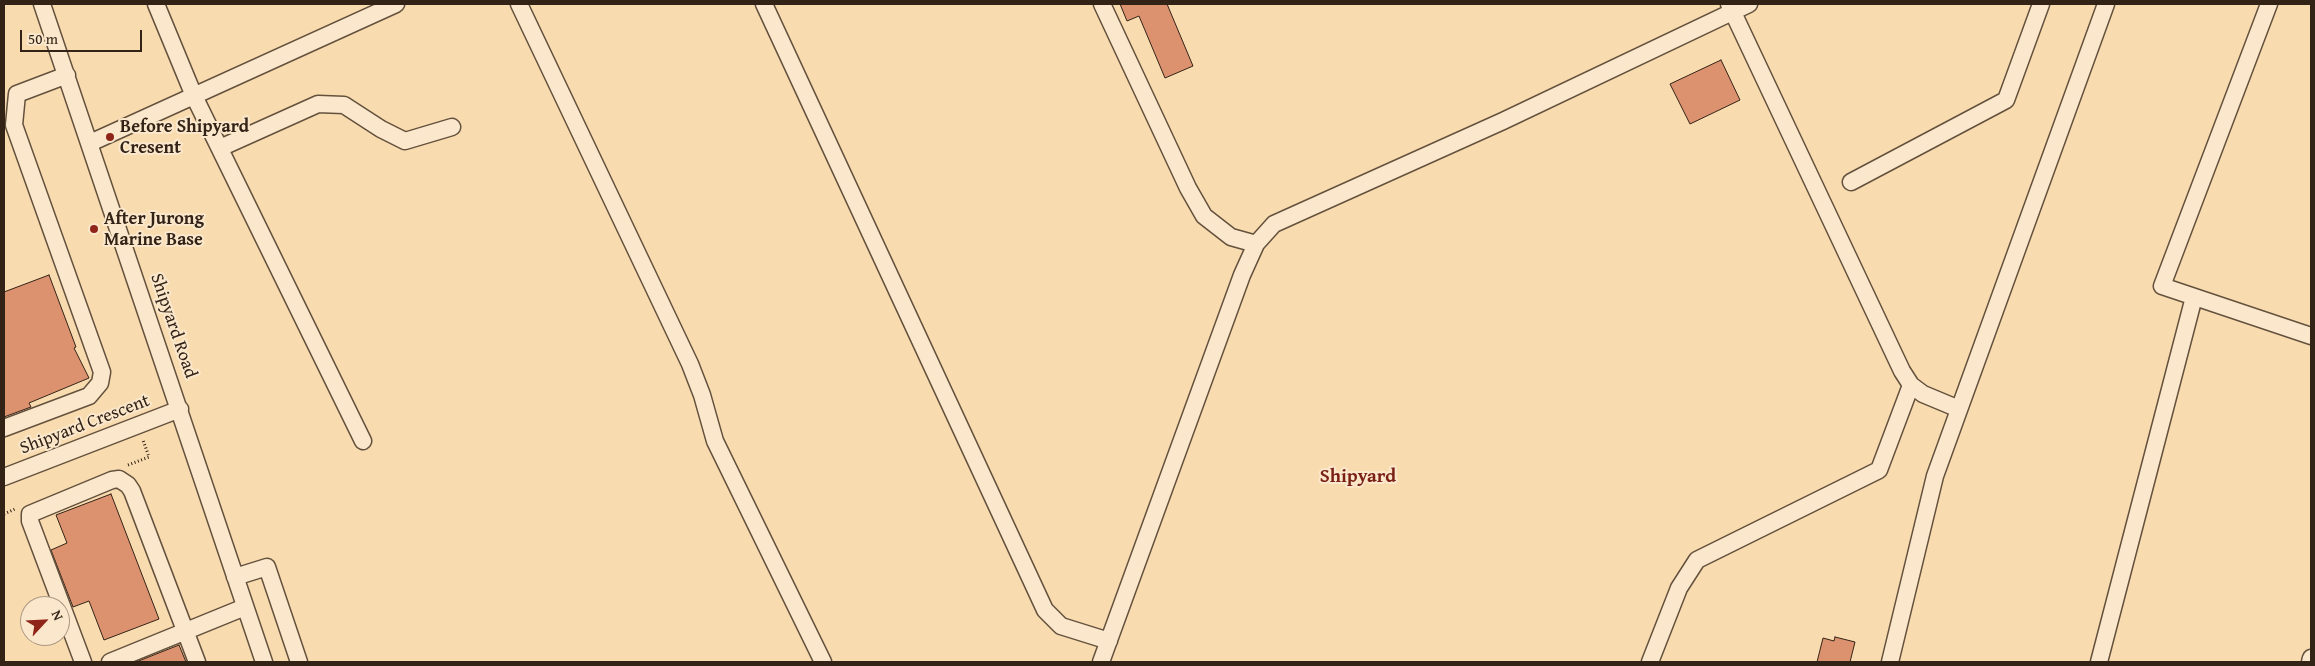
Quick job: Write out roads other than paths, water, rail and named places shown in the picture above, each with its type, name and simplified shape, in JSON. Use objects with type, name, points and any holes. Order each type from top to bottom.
[{"type":"street","name":"Shipyard Road","points":[[42,4],[264,662]]},
{"type":"street","points":[[156,4],[194,96],[362,441]]},
{"type":"street","points":[[90,143],[396,4]]},
{"type":"street","points":[[519,4],[690,364],[702,395],[715,441],[823,662]]},
{"type":"street","points":[[764,4],[1045,610],[1061,626],[1109,640]]},
{"type":"street","points":[[1102,4],[1188,188],[1204,216],[1231,236],[1256,244]]},
{"type":"street","points":[[1102,662],[1242,276],[1256,244],[1274,224],[1503,121],[1730,8],[1749,4]]},
{"type":"street","points":[[1851,182],[2006,100],[2041,4]]},
{"type":"street","points":[[1890,662],[1935,476],[2106,4]]},
{"type":"street","points":[[2269,4],[2169,262],[2162,286],[2311,336]]},
{"type":"street","points":[[1730,8],[1902,371],[1911,385],[1923,394],[1959,409]]},
{"type":"street","points":[[4,428],[89,396],[100,383],[102,372],[14,125],[17,94],[39,84],[67,75]]},
{"type":"street","points":[[220,148],[318,104],[344,105],[381,130],[404,141],[452,127]]},
{"type":"street","points":[[2099,662],[2194,297]]},
{"type":"street","points":[[1650,662],[1679,588],[1697,560],[1879,470],[1911,385]]},
{"type":"street","name":"Shipyard Crescent","points":[[4,477],[180,409]]},
{"type":"street","points":[[83,662],[30,521],[30,514],[112,480],[124,481],[132,491],[187,631],[197,662]]},
{"type":"street","points":[[235,577],[267,567],[299,662]]},
{"type":"street","points":[[110,662],[245,607]]},
{"type":"street","points":[[2310,662],[2311,658]]},
{"type":"place","name":"Before Shipyard Cresent","points":[[110,137]]},
{"type":"place","name":"After Jurong Marine Base","points":[[94,229]]},
{"type":"district","name":"Shipyard","points":[[1358,477]]}]
